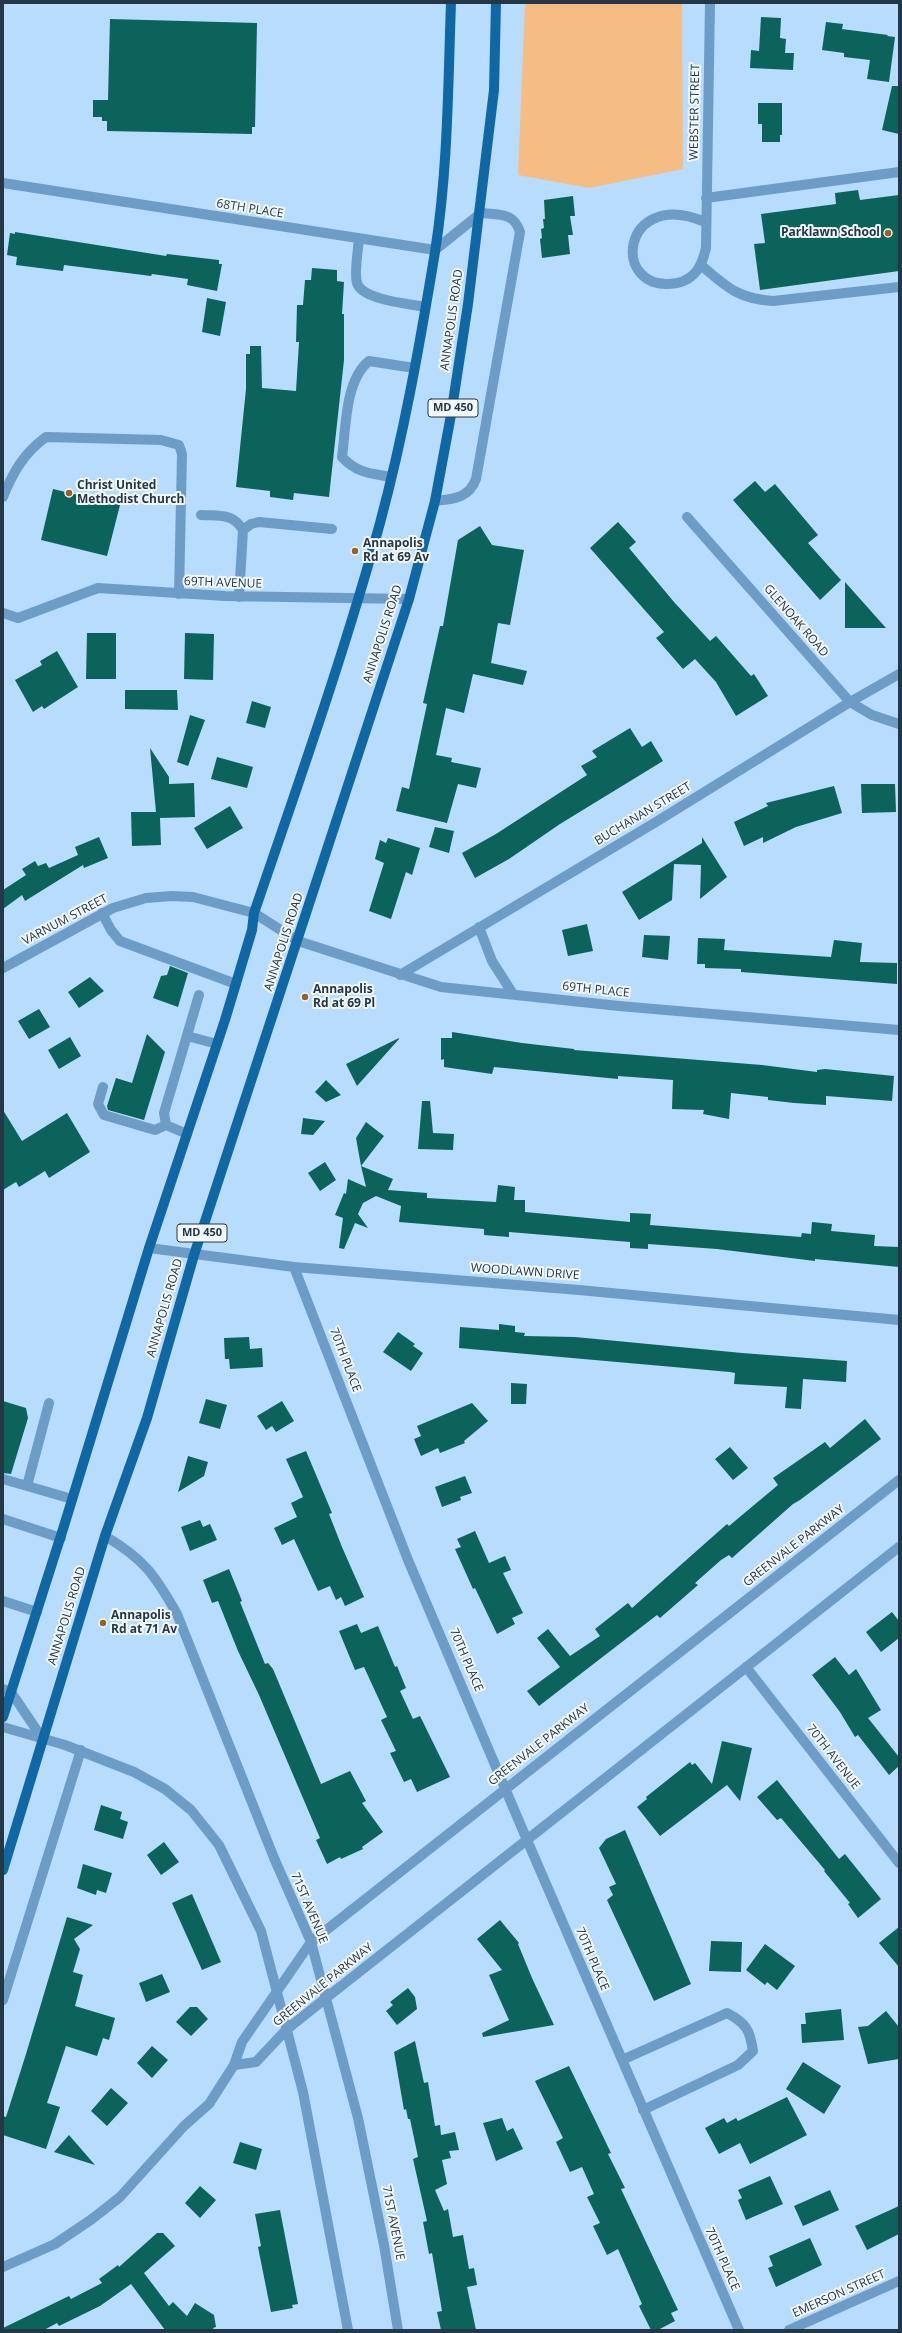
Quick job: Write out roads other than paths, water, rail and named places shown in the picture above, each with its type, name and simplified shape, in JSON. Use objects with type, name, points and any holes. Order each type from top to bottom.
[{"type":"main road","points":[[3,1717],[7,1691],[37,1612],[61,1538],[149,1248],[236,984],[252,930],[254,913],[326,703],[359,598],[390,477],[414,368],[435,250],[444,167],[451,3]]},
{"type":"main road","name":"ANNAPOLIS ROAD","points":[[3,1870],[42,1738],[105,1536],[146,1418],[194,1255],[409,599],[435,501],[451,415],[481,213],[494,90],[496,3]]},
{"type":"street","name":"WEBSTER STREET","points":[[705,222],[710,3]]},
{"type":"street","points":[[706,198],[899,172]]},
{"type":"street","name":"68TH PLACE","points":[[3,183],[435,250]]},
{"type":"street","points":[[435,250],[481,213],[511,218],[517,222],[520,232],[473,488],[465,496],[435,501]]},
{"type":"street","points":[[670,214],[688,215],[705,222],[706,248],[702,266],[693,275],[683,282],[668,284],[653,280],[639,272],[633,260],[632,246],[639,230],[651,219],[670,214]]},
{"type":"street","points":[[358,239],[357,283],[364,292],[373,296],[425,307]]},
{"type":"street","points":[[702,266],[725,286],[740,295],[753,300],[780,300],[899,287]]},
{"type":"street","points":[[390,477],[362,472],[352,467],[342,457],[352,383],[361,367],[369,361],[414,368]]},
{"type":"street","points":[[3,497],[20,462],[33,446],[46,437],[161,440],[178,445],[182,454],[179,594]]},
{"type":"street","points":[[202,515],[227,516],[237,520],[243,530],[239,597]]},
{"type":"street","name":"GLENOAK ROAD","points":[[687,516],[850,702],[872,716],[899,724]]},
{"type":"street","points":[[243,530],[251,524],[259,522],[332,529]]},
{"type":"street","name":"69TH AVENUE","points":[[3,613],[18,618],[98,588],[239,597],[409,599]]},
{"type":"street","name":"BUCHANAN STREET","points":[[400,975],[850,702],[899,674]]},
{"type":"street","name":"VARNUM STREET","points":[[3,968],[102,913],[146,898],[172,896],[193,897],[254,913],[298,941]]},
{"type":"street","points":[[102,913],[111,930],[120,942],[236,984]]},
{"type":"street","points":[[480,927],[492,962],[513,994]]},
{"type":"street","name":"69TH PLACE","points":[[298,941],[425,984],[454,989],[619,1006],[899,1030]]},
{"type":"street","points":[[166,1125],[164,1113],[199,995]]},
{"type":"street","points":[[187,1036],[217,1044]]},
{"type":"street","points":[[103,1087],[98,1104],[104,1115],[155,1130],[166,1125],[187,1134]]},
{"type":"street","name":"WOODLAWN DRIVE","points":[[149,1248],[294,1267],[579,1290],[899,1320]]},
{"type":"street","name":"70TH PLACE","points":[[294,1267],[408,1560],[643,2110],[739,2330]]},
{"type":"street","points":[[27,1486],[49,1403]]},
{"type":"street","points":[[3,1479],[72,1498]]},
{"type":"street","name":"GREENVALE PARKWAY","points":[[3,2267],[55,2244],[92,2219],[120,2197],[184,2126],[209,2104],[234,2065],[242,2042],[311,1942],[505,1788],[899,1480]]},
{"type":"street","points":[[3,1519],[61,1538]]},
{"type":"street","name":"71ST AVENUE","points":[[105,1536],[142,1561],[162,1588],[177,1614],[274,1858],[311,1942],[358,2118],[384,2245],[398,2330]]},
{"type":"street","name":"GREENVALE PARKWAY","points":[[234,2065],[256,2062],[286,2030],[899,1547]]},
{"type":"street","points":[[3,1601],[37,1612]]},
{"type":"street","name":"70TH AVENUE","points":[[746,1668],[899,1863]]},
{"type":"street","points":[[7,1691],[42,1738]]},
{"type":"street","points":[[3,1727],[81,1750],[134,1772],[165,1789],[191,1810],[215,1839],[261,1931],[303,2092],[348,2330]]},
{"type":"street","points":[[3,2000],[81,1750]]},
{"type":"street","points":[[622,2060],[727,2013],[740,2020],[751,2034],[753,2051],[738,2065],[643,2110]]},
{"type":"street","name":"EMERSON STREET","points":[[789,2330],[899,2281]]},
{"type":"place","name":"Parklawn School","points":[[888,233]]},
{"type":"place","name":"Christ United Methodist Church","points":[[69,493]]},
{"type":"place","name":"Annapolis Rd at 69 Av","points":[[355,551]]},
{"type":"place","name":"Annapolis Rd at 69 Pl","points":[[305,997]]},
{"type":"place","name":"Annapolis Rd at 71 Av","points":[[103,1623]]}]
